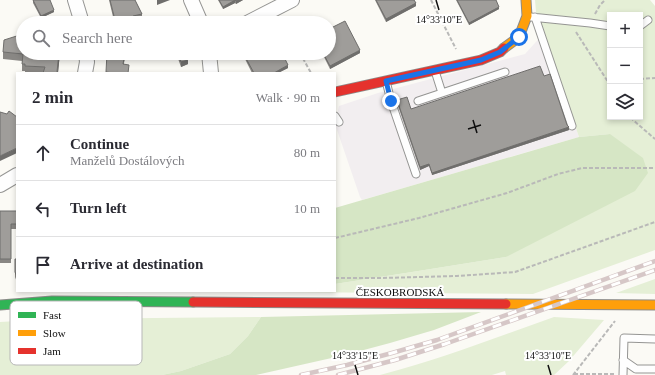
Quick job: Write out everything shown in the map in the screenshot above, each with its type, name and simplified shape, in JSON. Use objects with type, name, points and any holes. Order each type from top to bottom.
[{"type":"main road","points":[[336,92],[481,60],[500,52],[519,37],[531,17],[526,0]]},
{"type":"main road","name":"ČESKOBRODSKÁ","points":[[84,301],[213,297],[655,305]]},
{"type":"main road","name":"ČESKOBRODSKÁ","points":[[0,304],[10,304]]},
{"type":"street","points":[[75,0],[80,16]]},
{"type":"street","points":[[191,0],[198,16]]},
{"type":"street","points":[[261,16],[292,0]]},
{"type":"street","points":[[86,72],[87,60]]},
{"type":"street","points":[[210,60],[211,72]]},
{"type":"street","points":[[0,185],[16,176]]},
{"type":"street","points":[[0,189],[16,188]]},
{"type":"lane","points":[[572,126],[531,17],[607,26]]},
{"type":"lane","points":[[643,24],[648,20]]},
{"type":"lane","points":[[434,71],[442,93]]},
{"type":"lane","points":[[418,101],[504,72]]},
{"type":"lane","points":[[386,81],[391,101],[416,174]]},
{"type":"lane","points":[[623,375],[624,338],[655,339]]},
{"type":"lane","points":[[623,360],[636,369],[655,369]]},
{"type":"path","points":[[432,0],[464,64]]},
{"type":"path","points":[[590,23],[600,5],[605,0]]},
{"type":"path","points":[[569,21],[607,78]]},
{"type":"path","points":[[304,60],[310,72]]},
{"type":"path","points":[[643,79],[655,78]]},
{"type":"path","points":[[633,120],[655,139]]},
{"type":"path","points":[[336,238],[426,216],[506,193],[558,174],[582,168],[655,168]]},
{"type":"path","points":[[336,278],[457,276],[515,272],[655,222]]},
{"type":"path","points":[[573,375],[616,320]]},
{"type":"path","points":[[573,375],[623,375]]},
{"type":"shaded area","points":[[544,33],[579,137],[362,200],[336,127],[339,106],[378,93],[525,54]]},
{"type":"green space","points":[[535,0],[650,0],[655,6],[655,250],[533,294],[277,292],[336,292],[336,284],[506,257],[610,134],[579,137],[536,12]]},
{"type":"green space","points":[[610,134],[643,158],[648,173],[635,191],[506,257],[336,284],[336,208],[579,137]]},
{"type":"green space","points":[[655,279],[655,294],[616,293]]},
{"type":"green space","points":[[481,312],[434,330],[390,343],[345,355],[256,375],[162,375],[181,371],[230,354],[248,336],[261,317]]},
{"type":"green space","points":[[261,317],[248,336],[230,354],[181,371],[162,375],[0,375],[0,322],[10,321],[10,365],[142,365],[142,318]]},
{"type":"green space","points":[[554,317],[604,320],[569,361],[554,375],[506,375],[505,371],[492,375],[380,375],[446,355]]},
{"type":"building","points":[[33,0],[50,0],[54,10],[41,16]]},
{"type":"building","points":[[110,0],[135,0],[142,14],[133,16],[114,16]]},
{"type":"building","points":[[219,0],[235,0],[223,7]]},
{"type":"building","points":[[376,0],[414,0],[416,3],[386,19]]},
{"type":"building","points":[[457,0],[496,0],[499,7],[469,23]]},
{"type":"building","points":[[345,21],[360,50],[330,66],[327,60],[336,60],[336,26]]},
{"type":"building","points":[[16,36],[16,53],[3,52],[4,40]]},
{"type":"building","points":[[22,60],[58,60],[57,72],[43,72],[45,67],[25,66],[25,64],[22,64]]},
{"type":"building","points":[[107,60],[124,60],[123,64],[129,65],[128,72],[106,72]]},
{"type":"building","points":[[247,60],[286,60],[288,65],[276,72],[253,72]]},
{"type":"building","points":[[540,66],[544,76],[550,74],[567,125],[569,127],[432,173],[429,164],[420,167],[397,100],[407,97],[411,109]]},
{"type":"building","points":[[9,111],[16,116],[16,148],[0,156],[0,112],[7,114]]},
{"type":"building","points":[[0,211],[16,211],[16,224],[11,224],[11,259],[0,259]]},
{"type":"building","points":[[15,259],[16,259],[16,274]]},
{"type":"railway","points":[[301,375],[347,365],[437,340],[655,261]]},
{"type":"railway","points":[[338,375],[395,360],[445,344],[655,270]]},
{"type":"traffic: fast","points":[[142,302],[193,302]]},
{"type":"traffic: fast","points":[[0,305],[10,304]]},
{"type":"traffic: slow","points":[[504,48],[519,37],[527,16],[526,0]]},
{"type":"traffic: slow","points":[[506,304],[655,305]]},
{"type":"traffic: jam","points":[[336,92],[481,60],[500,52],[504,48]]},
{"type":"traffic: jam","points":[[193,302],[506,304]]},
{"type":"route","points":[[391,101],[386,81],[481,60],[500,52],[519,37]]}]
